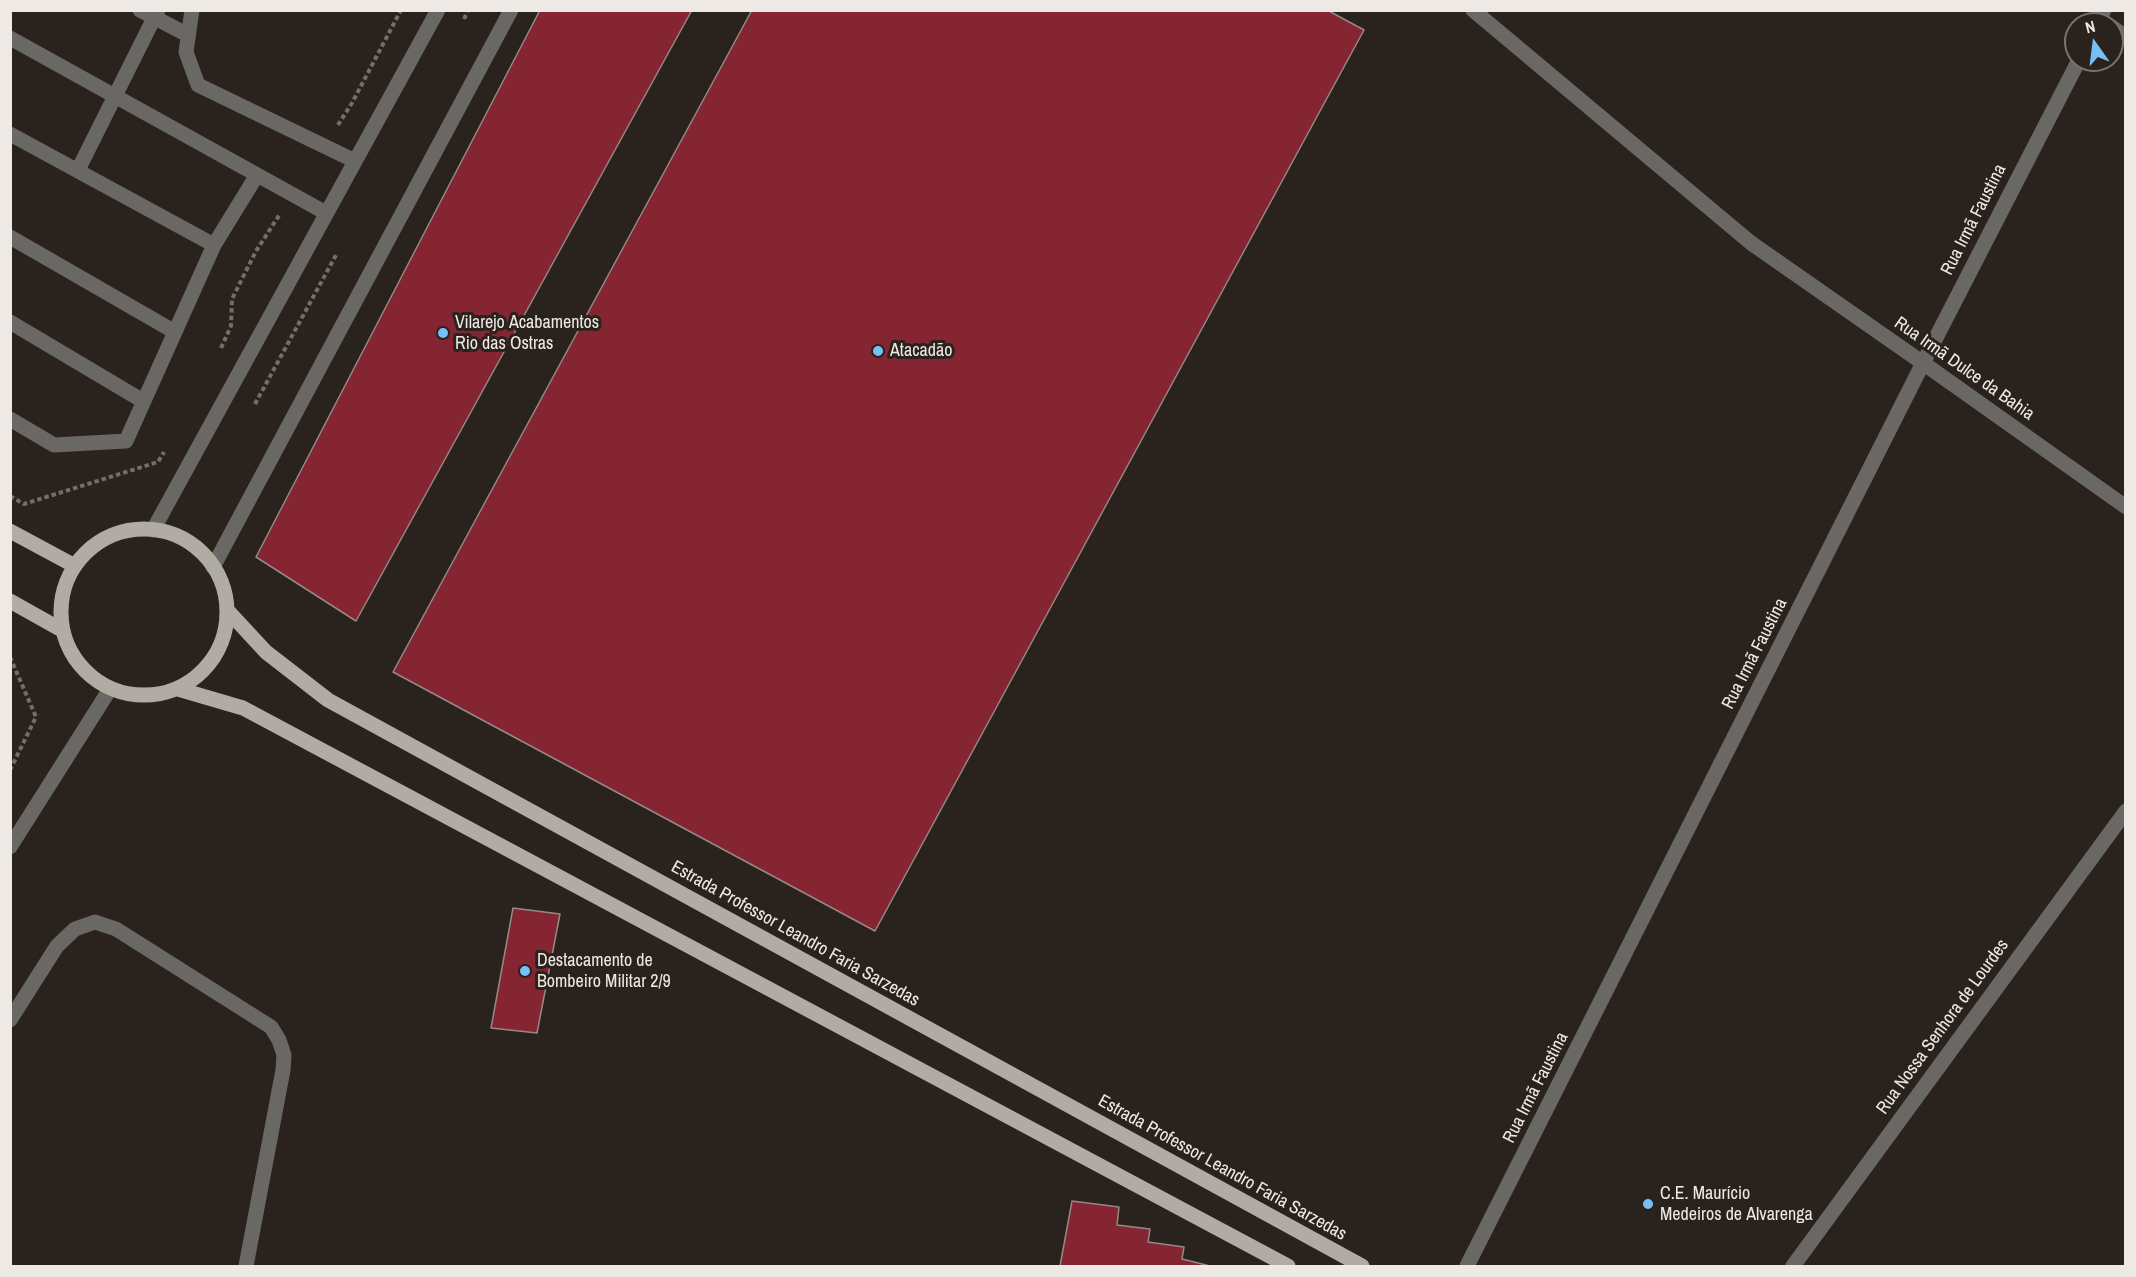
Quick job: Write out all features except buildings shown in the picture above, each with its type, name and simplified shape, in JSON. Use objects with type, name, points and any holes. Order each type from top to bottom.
[{"type":"main road","name":"Estrada Professor Leandro Faria Sarzedas","points":[[153,530],[181,538],[206,556],[213,567],[221,582],[228,611],[222,641],[207,667],[178,689],[155,695],[110,688],[86,672],[69,649],[60,629],[60,593],[75,566],[95,545],[122,532],[153,530]]},
{"type":"main road","points":[[10,531],[75,566]]},
{"type":"main road","points":[[10,602],[60,629]]},
{"type":"main road","name":"Estrada Professor Leandro Faria Sarzedas","points":[[228,611],[266,652],[328,700],[1362,1266]]},
{"type":"main road","name":"Estrada Professor Leandro Faria Sarzedas","points":[[178,689],[243,708],[1288,1266]]},
{"type":"street","points":[[192,10],[186,52],[198,85],[355,161]]},
{"type":"street","points":[[153,530],[438,10]]},
{"type":"street","points":[[213,567],[511,10]]},
{"type":"street","name":"Rua Irmã Dulce da Bahia","points":[[1473,10],[1751,243],[2126,507]]},
{"type":"street","points":[[78,170],[116,96],[150,13],[188,35]]},
{"type":"street","points":[[10,38],[326,213]]},
{"type":"street","name":"Rua Irmã Faustina","points":[[1467,1266],[1923,363],[2073,72]]},
{"type":"street","points":[[10,134],[214,245]]},
{"type":"street","points":[[10,419],[54,445],[126,441],[214,245],[258,175]]},
{"type":"street","points":[[10,237],[175,332]]},
{"type":"street","points":[[10,322],[143,401]]},
{"type":"street","points":[[10,847],[110,688]]},
{"type":"street","name":"Rua Nossa Senhora de Lourdes","points":[[1793,1266],[2126,811]]},
{"type":"street","points":[[10,1020],[57,946],[75,929],[95,922],[116,929],[271,1027],[284,1055],[283,1070],[246,1266]]},
{"type":"path","points":[[324,146],[352,103],[401,10]]},
{"type":"path","points":[[216,359],[231,326],[232,299],[256,251],[293,194]]},
{"type":"path","points":[[10,496],[24,504],[158,462],[164,452]]},
{"type":"path","points":[[10,657],[36,717],[10,770]]},
{"type":"place","name":"Vilarejo Acabamentos Rio das Ostras","points":[[443,333]]},
{"type":"place","name":"Atacadão","points":[[878,351]]},
{"type":"place","name":"Destacamento de Bombeiro Militar 2/9","points":[[525,971]]},
{"type":"place","name":"C.E. Maurício Medeiros de Alvarenga","points":[[1648,1204]]}]
